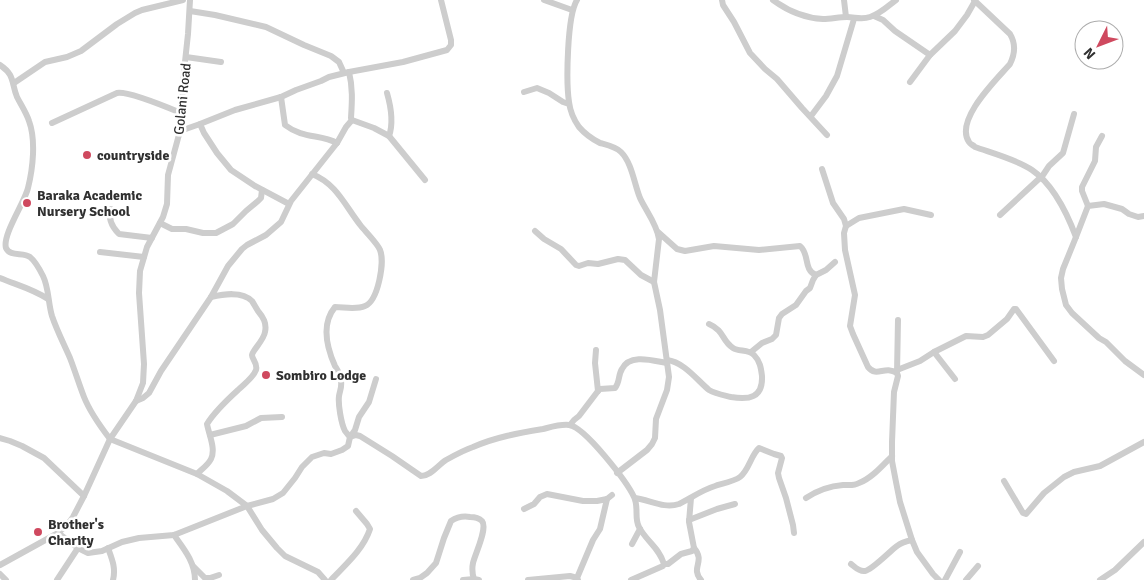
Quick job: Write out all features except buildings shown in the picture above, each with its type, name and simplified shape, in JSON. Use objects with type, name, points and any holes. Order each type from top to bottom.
[{"type":"street","points":[[14,83],[45,62],[67,57],[81,51],[135,13],[183,0]]},
{"type":"street","name":"Golani Road","points":[[0,565],[58,533],[72,517],[84,496],[110,439],[136,400],[143,383],[144,364],[139,293],[140,271],[144,257],[167,204],[168,176],[180,131],[190,0]]},
{"type":"street","points":[[180,131],[235,110],[281,97],[329,77],[346,72],[403,62],[449,48],[451,45],[450,36],[441,0]]},
{"type":"street","points":[[544,0],[572,10]]},
{"type":"street","points":[[577,0],[572,10],[568,50],[569,104],[575,121],[586,134],[620,151],[625,157],[640,198],[658,232],[677,249],[684,251],[714,246],[759,250],[800,246],[806,254],[809,270],[812,274],[816,275]]},
{"type":"street","points":[[722,0],[750,53],[777,79],[827,135]]},
{"type":"street","points":[[773,0],[791,11],[823,19],[846,17],[863,19],[874,16],[896,0]]},
{"type":"street","points":[[844,0],[846,17]]},
{"type":"street","points":[[910,82],[930,55],[955,30],[974,1],[1010,34],[1013,38],[1015,50],[1010,64],[977,102],[968,119],[967,137],[969,142],[975,147],[1031,169],[1041,178],[1063,208],[1076,237]]},
{"type":"street","points":[[190,11],[266,27],[330,56],[339,62],[346,72],[352,89],[352,120],[389,136],[425,180]]},
{"type":"street","points":[[874,16],[930,55]]},
{"type":"street","points":[[811,116],[826,96],[837,76],[854,18]]},
{"type":"street","points":[[186,57],[220,62]]},
{"type":"street","points":[[0,65],[9,72],[14,83],[17,96],[26,113],[33,140],[28,188],[8,231],[6,244],[11,252],[30,257],[44,277],[52,315],[60,337],[75,369],[85,398],[101,428],[110,439],[198,474],[227,490],[247,506],[262,530],[285,556],[318,572],[325,580]]},
{"type":"street","points":[[524,92],[537,88],[569,104]]},
{"type":"street","points":[[52,123],[122,92],[181,113]]},
{"type":"street","points":[[387,92],[392,116],[389,136]]},
{"type":"street","points":[[281,97],[285,125],[302,134],[324,138],[337,143]]},
{"type":"street","points":[[1000,215],[1041,178],[1049,166],[1063,153],[1074,114]]},
{"type":"street","name":"Golani Road","points":[[136,400],[143,398],[149,392],[211,297],[222,275],[241,250],[266,235],[281,222],[289,204],[337,143],[352,120]]},
{"type":"street","points":[[200,124],[217,153],[231,170],[262,190],[289,204]]},
{"type":"street","points":[[1102,136],[1096,147],[1095,161],[1082,187],[1088,206],[1063,269],[1061,278],[1062,289],[1066,305],[1072,313],[1125,361],[1144,375]]},
{"type":"street","points":[[822,169],[833,204],[841,213],[846,226],[844,233],[846,250],[855,295],[850,326],[868,367],[872,371],[885,370],[897,372],[966,336],[983,337],[1008,319],[1014,309],[1016,309],[1054,361]]},
{"type":"street","points":[[312,174],[321,178],[337,191],[380,250],[381,268],[374,298],[366,306],[357,308],[335,307],[330,312],[328,321],[326,335],[330,353],[341,377],[340,408],[345,431],[350,437]]},
{"type":"street","points":[[160,223],[172,229],[186,228],[203,233],[216,233],[233,224],[258,201],[261,198],[262,190]]},
{"type":"street","points":[[1088,206],[1104,204],[1122,209],[1138,217],[1144,216]]},
{"type":"street","points":[[111,209],[109,214],[112,224],[119,234],[152,238]]},
{"type":"street","points":[[846,226],[859,218],[904,209],[931,215]]},
{"type":"street","points":[[535,231],[544,239],[562,249],[576,265],[598,264],[618,259],[625,260],[641,275],[654,282]]},
{"type":"street","points":[[617,473],[652,444],[656,419],[667,390],[669,377],[660,310],[654,282],[658,232]]},
{"type":"street","points":[[100,252],[144,257]]},
{"type":"street","points":[[751,352],[776,335],[779,318],[782,314],[796,305],[810,288],[812,280],[816,275],[826,270],[835,262]]},
{"type":"street","points":[[0,278],[26,287],[48,299]]},
{"type":"street","points":[[198,474],[212,457],[213,449],[207,424],[256,370],[252,354],[265,334],[266,326],[264,319],[252,301],[245,296],[234,294],[211,297]]},
{"type":"street","points":[[898,320],[898,376],[894,392],[892,456],[896,482],[900,502],[917,552],[939,580]]},
{"type":"street","points":[[570,425],[600,389],[615,388],[618,385],[622,369],[628,362],[636,359],[672,361],[688,370],[703,385],[714,392],[749,398],[757,393],[762,377],[760,364],[757,359],[751,352],[733,348],[720,330],[709,324]]},
{"type":"street","points":[[596,350],[595,363],[598,391]]},
{"type":"street","points":[[934,352],[955,378]]},
{"type":"street","points":[[58,533],[88,553],[102,551],[122,542],[139,538],[174,535],[247,506],[273,499],[283,493],[302,467],[312,457],[324,453],[332,454],[348,446],[359,417],[369,402],[376,379]]},
{"type":"street","points":[[210,435],[246,426],[261,418],[282,417]]},
{"type":"street","points":[[350,437],[360,436],[421,476],[425,476],[445,461],[489,440],[556,426],[570,425],[581,431],[598,448],[635,498],[636,520],[640,529],[655,546],[664,564]]},
{"type":"street","points":[[0,438],[10,440],[44,458],[84,496]]},
{"type":"street","points":[[1004,481],[1023,513],[1026,514],[1044,493],[1064,477],[1074,472],[1100,466],[1144,442]]},
{"type":"street","points":[[635,498],[659,504],[676,505],[716,485],[741,477],[756,451],[762,448],[782,458],[778,472],[794,533]]},
{"type":"street","points":[[806,498],[820,490],[861,483],[876,472],[892,456]]},
{"type":"street","points":[[524,509],[534,504],[540,496],[547,494],[583,501],[597,501],[610,497],[600,529],[593,540],[577,579],[570,576],[528,580]]},
{"type":"street","points":[[691,498],[690,520],[694,548],[699,558],[696,570],[702,580]]},
{"type":"street","points":[[690,520],[735,504]]},
{"type":"street","points":[[331,580],[352,558],[368,536],[370,529],[368,524],[356,511]]},
{"type":"street","points":[[413,580],[420,578],[436,564],[451,521],[464,516],[480,520],[483,523],[483,530],[472,565],[472,573],[476,579],[463,580]]},
{"type":"street","points":[[632,544],[640,529]]},
{"type":"street","points":[[174,535],[194,566],[205,578],[219,575]]},
{"type":"street","points":[[851,564],[858,570],[864,571],[898,545],[912,540]]},
{"type":"street","points":[[1100,580],[1114,570],[1144,542]]},
{"type":"street","points":[[57,580],[78,548]]},
{"type":"street","points":[[108,548],[113,560],[115,574],[113,580]]},
{"type":"street","points":[[631,580],[664,564],[668,564],[682,554],[692,551],[694,548]]},
{"type":"street","points":[[945,580],[960,552]]},
{"type":"street","points":[[194,566],[195,580]]},
{"type":"street","points":[[966,580],[978,566]]},
{"type":"street","points":[[0,574],[6,580]]},
{"type":"place","name":"countryside","points":[[87,155]]},
{"type":"place","name":"Baraka Academic Nursery School","points":[[27,203]]},
{"type":"place","name":"Sombiro Lodge","points":[[266,375]]},
{"type":"place","name":"Brother's Charity","points":[[38,532]]}]
